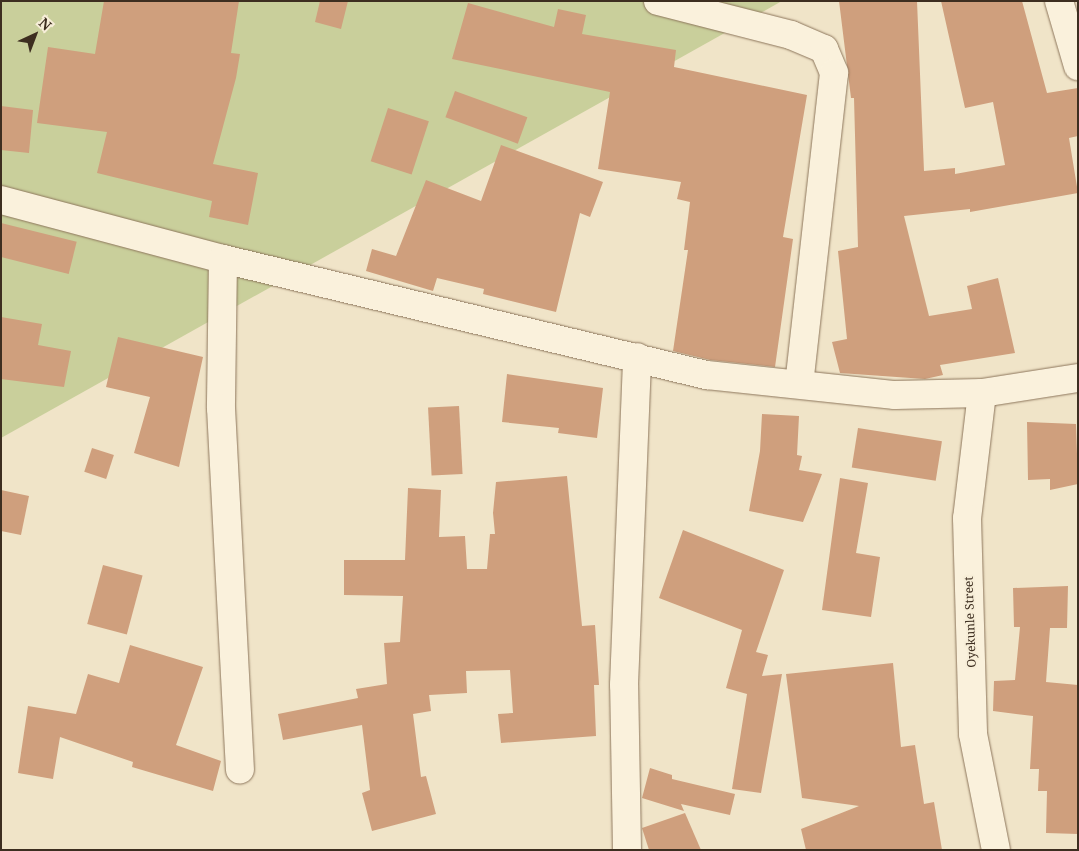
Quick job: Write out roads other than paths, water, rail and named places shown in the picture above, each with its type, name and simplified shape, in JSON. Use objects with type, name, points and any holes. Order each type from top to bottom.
[{"type":"street","points":[[658,1],[799,38],[824,49],[834,73],[799,383]]},
{"type":"street","points":[[1059,1],[1078,66]]},
{"type":"street","points":[[1,200],[223,259],[707,375],[799,383],[895,395],[982,393],[1078,378]]},
{"type":"street","points":[[223,259],[221,408],[240,770]]},
{"type":"street","points":[[627,850],[624,685],[637,357]]},
{"type":"street","name":"Oyekunle Street","points":[[982,393],[967,518],[973,734],[996,850]]}]
